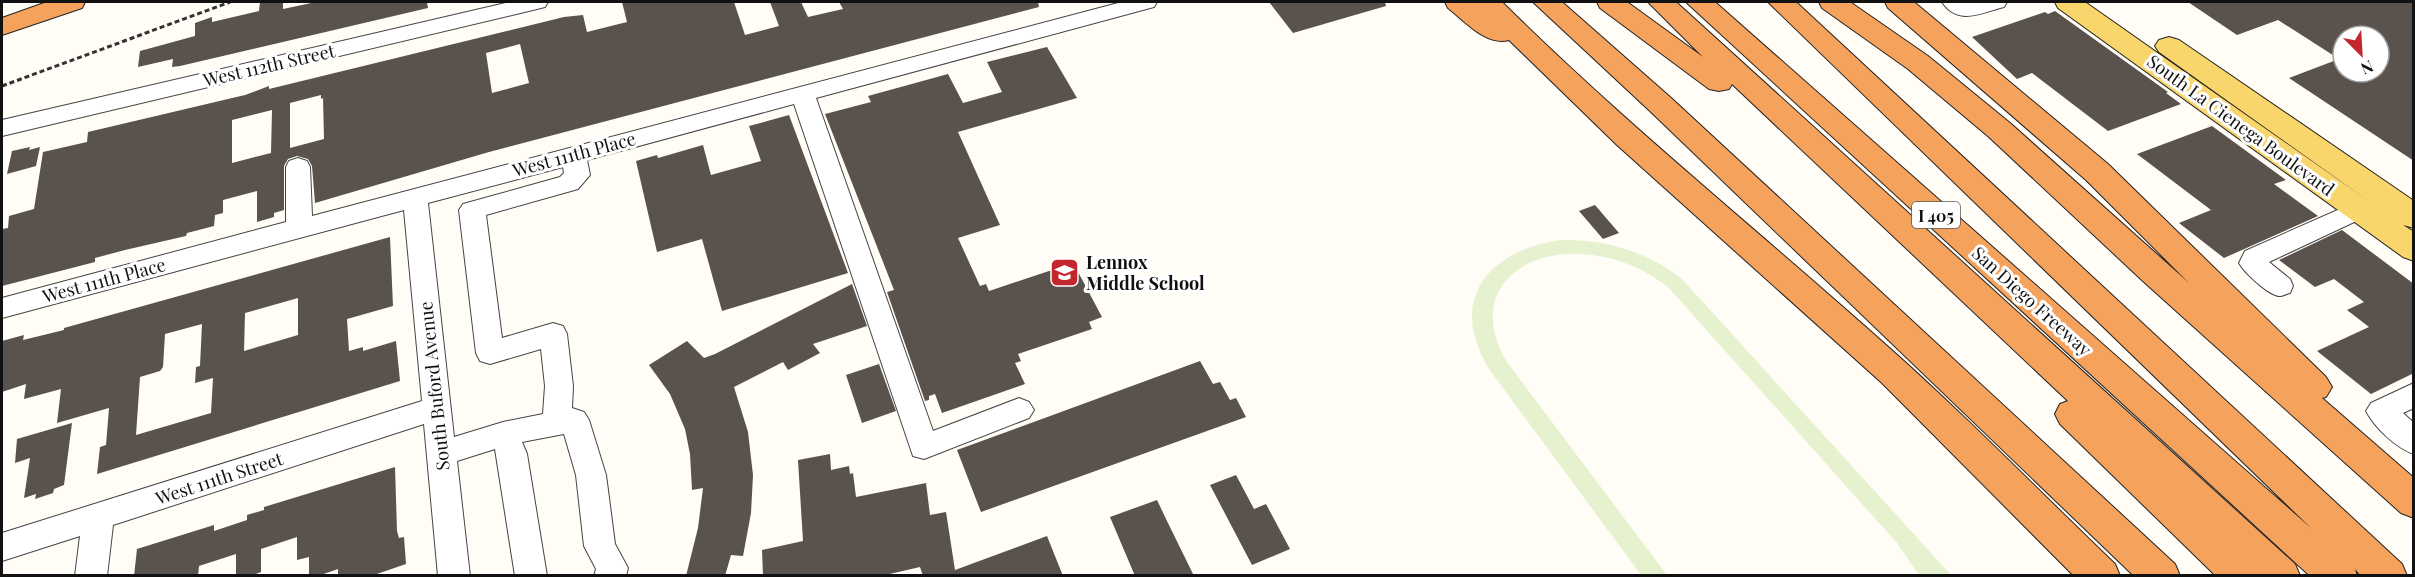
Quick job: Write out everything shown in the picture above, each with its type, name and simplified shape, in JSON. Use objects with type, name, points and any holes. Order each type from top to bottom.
[{"type":"highway","points":[[2,27],[72,2]]},
{"type":"highway","points":[[1458,2],[1487,27],[1551,68]]},
{"type":"highway","points":[[1487,2],[1551,68],[1893,374],[2101,576]]},
{"type":"highway","points":[[1546,2],[1669,112],[2161,576]]},
{"type":"highway","points":[[1610,2],[1719,81]]},
{"type":"highway","name":"I 405","points":[[1635,2],[2244,576]]},
{"type":"highway","points":[[1660,2],[2281,576]]},
{"type":"highway","name":"San Diego Freeway","points":[[1699,2],[2338,576]]},
{"type":"highway","points":[[1781,2],[2388,576]]},
{"type":"highway","points":[[1795,2],[1866,84]]},
{"type":"highway","points":[[1832,2],[1936,77],[1991,124],[2407,497]]},
{"type":"highway","points":[[1881,2],[1989,78]]},
{"type":"highway","points":[[1898,2],[2097,172],[2353,425],[2407,497]]},
{"type":"highway","points":[[2173,428],[2186,470],[2301,576]]},
{"type":"main road","name":"South La Cienega Boulevard","points":[[2067,2],[2275,135],[2414,217]]},
{"type":"main road","name":"South La Cienega Boulevard","points":[[2106,2],[2275,135],[2358,210],[2414,249]]},
{"type":"street","name":"West 112th Street","points":[[2,128],[537,2]]},
{"type":"street","name":"West 111th Place","points":[[2,308],[1146,2]]},
{"type":"street","points":[[1953,2],[1965,11],[1996,2]]},
{"type":"street","points":[[802,93],[924,447],[1019,410]]},
{"type":"street","points":[[557,424],[559,386],[553,334],[490,353],[472,210],[568,183],[577,175],[573,154]]},
{"type":"street","points":[[298,167],[299,228]]},
{"type":"street","name":"South Buford Avenue","points":[[415,196],[454,576]]},
{"type":"street","points":[[2280,286],[2252,263],[2254,258],[2358,210]]},
{"type":"street","points":[[2414,394],[2381,411],[2414,442]]},
{"type":"street","name":"West 111th Street","points":[[2,547],[435,408]]},
{"type":"street","points":[[440,454],[503,434],[574,420],[591,475],[600,546],[612,568],[610,576]]},
{"type":"street","points":[[503,434],[512,454],[531,576]]},
{"type":"street","points":[[91,576],[98,517]]},
{"type":"path","points":[[2,86],[230,2]]},
{"type":"green space","points":[[1561,240],[1594,242],[1625,249],[1654,261],[1682,279],[1951,575],[1919,575],[1897,543],[1668,287],[1638,268],[1605,257],[1582,254],[1558,255],[1536,260],[1518,270],[1504,282],[1496,299],[1493,318],[1496,339],[1507,362],[1667,575],[1641,575],[1489,369],[1477,344],[1472,321],[1474,300],[1482,282],[1495,267],[1513,255],[1535,246]]},
{"type":"building","points":[[260,2],[283,2],[283,9],[316,2],[427,2],[428,8],[180,66],[172,67],[173,59],[138,67],[140,51],[195,36],[195,23],[212,17],[212,22],[259,11]]},
{"type":"building","points":[[622,2],[734,2],[745,35],[779,26],[770,2],[801,2],[808,17],[843,9],[839,2],[1038,2],[1039,7],[489,152],[315,203],[312,166],[308,159],[297,156],[288,159],[284,166],[284,210],[274,213],[274,217],[257,222],[257,191],[223,200],[223,213],[215,215],[214,226],[187,233],[186,236],[95,258],[95,262],[2,286],[2,229],[8,228],[9,216],[34,209],[43,152],[87,142],[88,132],[245,95],[269,86],[269,89],[564,17],[583,15],[587,32],[627,22]],"holes":[[[520,44],[529,83],[492,93],[486,53]],[[321,95],[324,139],[290,148],[290,103]],[[272,110],[271,153],[232,163],[232,120]]]},
{"type":"building","points":[[1269,2],[1385,2],[1386,6],[1293,33]]},
{"type":"building","points":[[2188,2],[2414,2],[2414,161],[2289,78],[2331,62],[2331,84],[2391,84],[2391,24],[2331,24],[2331,54],[2278,20],[2237,35]]},
{"type":"building","points":[[2055,11],[2168,92],[2166,93],[2181,104],[2108,131],[2032,73],[2017,79],[1972,37],[2045,12],[2048,14]]},
{"type":"building","points":[[1047,47],[1077,98],[958,132],[1000,225],[958,238],[980,286],[986,284],[989,291],[1061,267],[1065,274],[1077,270],[1102,317],[1089,322],[1092,329],[1018,354],[1021,361],[1015,363],[1025,384],[942,413],[935,394],[929,396],[929,400],[925,401],[887,292],[894,290],[825,114],[871,102],[868,96],[948,74],[963,103],[1002,92],[987,62]]},
{"type":"building","points":[[789,115],[848,273],[722,311],[702,239],[657,252],[636,161],[657,155],[658,158],[703,145],[711,175],[761,161],[749,126]]},
{"type":"building","points":[[2212,126],[2286,180],[2274,184],[2318,216],[2224,258],[2179,223],[2211,210],[2137,154]]},
{"type":"building","points":[[30,147],[29,150],[40,147],[36,166],[7,174],[12,151]]},
{"type":"building","points":[[1595,205],[1619,233],[1603,239],[1579,211]]},
{"type":"building","points":[[2342,230],[2414,284],[2414,373],[2371,394],[2317,351],[2369,327],[2347,310],[2364,302],[2334,279],[2315,287],[2279,260]]},
{"type":"building","points":[[390,237],[393,306],[347,319],[349,351],[363,347],[363,351],[396,341],[400,381],[97,474],[100,447],[106,445],[109,408],[57,423],[61,389],[24,399],[26,384],[2,392],[2,341],[24,335],[23,340],[64,330],[64,328]],"holes":[[[298,298],[298,335],[244,351],[245,313]],[[202,324],[200,366],[196,367],[195,383],[213,378],[211,413],[136,435],[140,377],[160,371],[163,367],[165,334]]]},
{"type":"building","points":[[852,284],[867,326],[813,344],[820,353],[788,370],[783,362],[734,387],[748,432],[753,475],[751,513],[743,556],[731,555],[725,576],[686,576],[698,528],[703,488],[692,490],[690,454],[685,429],[670,394],[649,365],[687,341],[704,358],[715,354]]},
{"type":"building","points":[[1200,361],[1213,384],[1220,382],[1230,400],[1236,398],[1246,417],[981,512],[957,450]]},
{"type":"building","points":[[879,364],[896,411],[862,423],[846,375]]},
{"type":"building","points":[[72,423],[64,485],[54,489],[53,493],[35,499],[36,494],[24,498],[30,458],[15,463],[17,439]]},
{"type":"building","points":[[830,454],[831,470],[849,466],[850,474],[853,473],[856,497],[926,483],[930,515],[946,512],[955,570],[1047,536],[1063,576],[923,576],[920,567],[881,576],[763,576],[762,550],[803,541],[798,460]]},
{"type":"building","points":[[395,467],[397,531],[399,538],[404,537],[406,564],[371,576],[338,576],[338,569],[318,576],[309,576],[309,557],[297,560],[297,537],[261,549],[261,572],[251,576],[236,576],[236,554],[199,566],[198,576],[134,576],[137,549],[214,525],[214,531],[247,520],[247,515],[264,510],[264,507]]},
{"type":"building","points":[[1236,475],[1254,509],[1266,504],[1290,549],[1252,565],[1210,485]]},
{"type":"building","points":[[1157,500],[1194,576],[1135,576],[1110,517]]},
{"type":"place","name":"Lennox Middle School","points":[[1065,272]]}]
